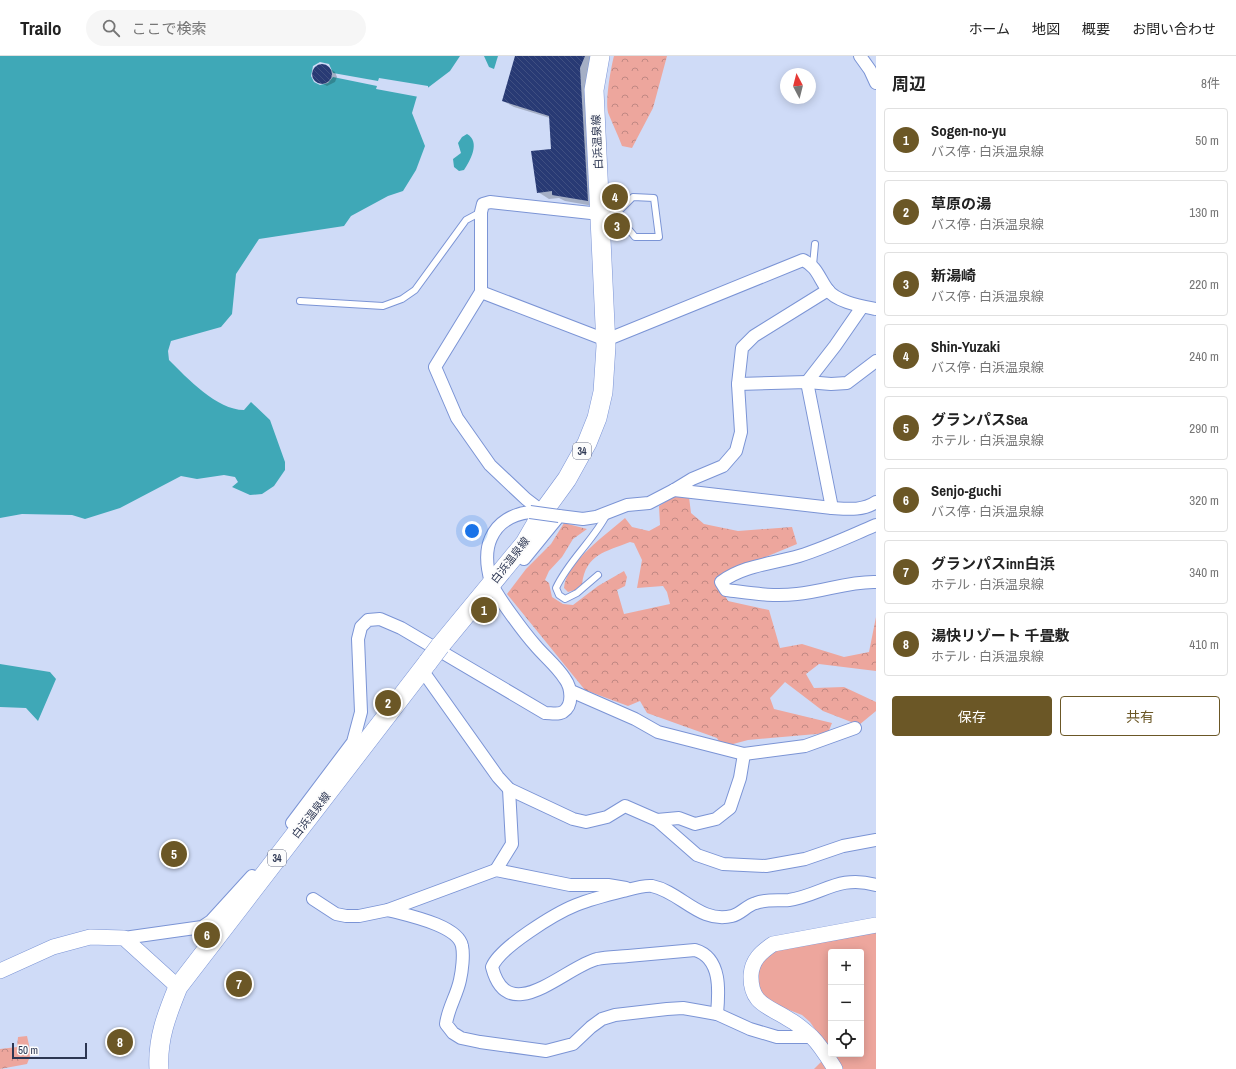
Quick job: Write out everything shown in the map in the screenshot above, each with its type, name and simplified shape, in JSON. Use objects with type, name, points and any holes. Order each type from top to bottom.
[{"type":"main road","name":"白浜温泉線","points":[[159,1069],[158,1056],[160,1036],[166,1016],[178,987],[440,646],[524,543],[567,479],[587,443],[597,418],[603,392],[606,369],[608,214],[594,90],[600,56]]},
{"type":"street","points":[[860,56],[870,70],[876,83]]},
{"type":"street","points":[[544,514],[490,465],[457,418],[435,367],[481,292],[481,212],[484,204],[490,202],[608,214]]},
{"type":"street","points":[[481,292],[606,340],[803,260],[813,265],[828,290],[839,298],[876,309]]},
{"type":"street","points":[[0,971],[53,947],[90,937],[124,938],[202,927],[211,922],[244,886],[353,742],[361,712],[358,639],[361,627],[368,620],[380,619],[401,628],[545,713],[556,714],[564,711],[568,706],[571,692],[565,679],[534,644],[493,582],[487,550],[493,533],[508,519],[517,514],[544,514],[583,519],[608,513],[627,505],[649,503],[692,479],[723,466],[736,451],[741,432],[738,384],[742,348],[754,336],[828,290]]},
{"type":"street","points":[[832,508],[807,382],[835,346],[862,306]]},
{"type":"street","points":[[738,384],[807,382],[831,384],[847,383],[876,361]]},
{"type":"street","points":[[674,490],[832,508],[854,509],[872,505],[876,502]]},
{"type":"street","points":[[876,525],[798,556],[757,565],[730,575],[721,582],[726,590],[763,596],[797,594],[864,582],[876,582]]},
{"type":"street","points":[[425,666],[498,777],[509,789],[573,819],[586,822],[606,816],[625,806],[658,820],[697,855],[724,864],[766,866],[805,859],[842,846],[876,840]]},
{"type":"street","points":[[571,692],[635,718],[658,732],[744,754],[805,746],[855,728]]},
{"type":"street","points":[[658,820],[679,818],[695,824],[716,818],[730,808],[740,778],[744,754]]},
{"type":"street","points":[[496,870],[512,844],[509,789]]},
{"type":"street","points":[[313,899],[336,914],[358,916],[388,910],[496,870],[570,885],[608,885],[631,889]]},
{"type":"street","points":[[717,1014],[719,995],[717,973],[702,952],[695,950],[596,959],[542,988],[524,994],[509,992],[497,981],[492,967],[495,959],[522,938],[576,905],[631,889],[652,886],[673,894],[694,909],[713,917],[721,918],[734,916],[755,903],[788,900],[841,882],[864,881],[876,885]]},
{"type":"street","points":[[388,910],[417,917],[453,932],[462,945],[460,981],[447,1014],[446,1024],[453,1033],[461,1038],[546,1051],[573,1044],[602,1019],[615,1015],[682,1008],[717,1014],[750,1030],[777,1038],[812,1037]]},
{"type":"street","points":[[836,1069],[812,1037],[790,1019],[763,1004],[754,994],[751,973],[757,957],[762,951],[773,944],[876,925]]},
{"type":"street","points":[[124,938],[178,987]]},
{"type":"lane","points":[[633,197],[654,198],[659,237],[635,237],[608,214],[633,197]]},
{"type":"lane","points":[[300,301],[383,306],[402,299],[415,290],[466,220],[481,212]]},
{"type":"lane","points":[[813,265],[815,244]]},
{"type":"lane","points":[[598,575],[577,593],[565,599],[559,595],[556,588],[571,561],[583,551],[600,528],[608,513]]},
{"type":"green space","points":[[614,56],[667,56],[653,108],[632,148],[622,146],[608,110],[608,86]]},
{"type":"green space","points":[[675,496],[689,497],[691,513],[704,524],[738,531],[792,527],[797,544],[715,578],[728,601],[769,610],[780,648],[802,644],[844,657],[869,652],[876,617],[876,671],[819,664],[806,674],[814,688],[844,687],[876,702],[876,711],[859,725],[823,711],[785,682],[770,698],[774,709],[832,723],[828,733],[748,740],[722,747],[717,738],[647,713],[640,701],[628,706],[585,690],[507,594],[526,569],[551,544],[564,523],[587,529],[573,539],[562,557],[549,571],[545,580],[549,583],[552,597],[563,604],[573,605],[598,586],[624,571],[627,577],[625,586],[617,590],[624,614],[670,604],[667,592],[663,586],[637,588],[642,560],[634,543],[630,542],[605,552],[592,560],[584,574],[582,584],[575,590],[568,592],[564,588],[566,578],[579,559],[625,518],[632,527],[649,531],[660,525],[659,506]]},
{"type":"green space","points":[[876,931],[876,1069],[814,1069],[828,1055],[828,1057],[864,1057],[864,949],[828,949],[828,1048],[810,1022],[802,1015],[774,1004],[757,991],[758,967],[776,947]]},
{"type":"green space","points":[[27,1036],[31,1054],[27,1064],[0,1069],[0,1049],[17,1047],[18,1037]]},
{"type":"shaded area","points":[[0,56],[460,56],[450,71],[417,96],[412,113],[425,146],[416,170],[403,191],[388,196],[351,216],[344,226],[259,239],[236,274],[232,314],[221,327],[171,341],[168,351],[169,360],[203,392],[223,405],[234,409],[244,410],[251,402],[270,420],[285,462],[285,470],[274,486],[262,494],[250,495],[232,487],[238,482],[235,477],[224,475],[197,479],[181,476],[120,508],[85,519],[72,515],[22,514],[0,518]]},
{"type":"shaded area","points":[[484,56],[498,56],[494,69],[489,67]]},
{"type":"shaded area","points":[[467,134],[471,137],[473,142],[473,152],[464,170],[459,171],[454,167],[453,159],[461,153],[458,143],[462,137]]},
{"type":"shaded area","points":[[0,664],[50,672],[56,679],[38,721],[26,708],[0,707]]},
{"type":"pier","points":[[320,62],[329,64],[333,73],[378,81],[379,78],[428,86],[428,90],[419,97],[376,89],[377,86],[333,77],[328,83],[320,85],[314,82],[311,76],[313,66]]},
{"type":"building","points":[[515,56],[585,56],[580,68],[588,201],[552,195],[552,191],[537,193],[531,151],[551,149],[549,116],[502,101]]},
{"type":"building","points":[[322,64],[329,67],[332,74],[329,81],[322,84],[315,81],[312,74],[315,67]]},
{"type":"place","name":"Shin-Yuzaki","points":[[615,197]]},
{"type":"place","name":"新湯崎","points":[[617,226]]},
{"type":"place","name":"Sogen-no-yu","points":[[484,610]]},
{"type":"place","name":"草原の湯","points":[[388,703]]},
{"type":"place","name":"グランパスSea","points":[[174,854]]},
{"type":"place","name":"Senjo-guchi","points":[[207,935]]},
{"type":"place","name":"グランパスinn白浜","points":[[239,984]]},
{"type":"place","name":"湯快リゾート 千畳敷","points":[[120,1042]]}]
